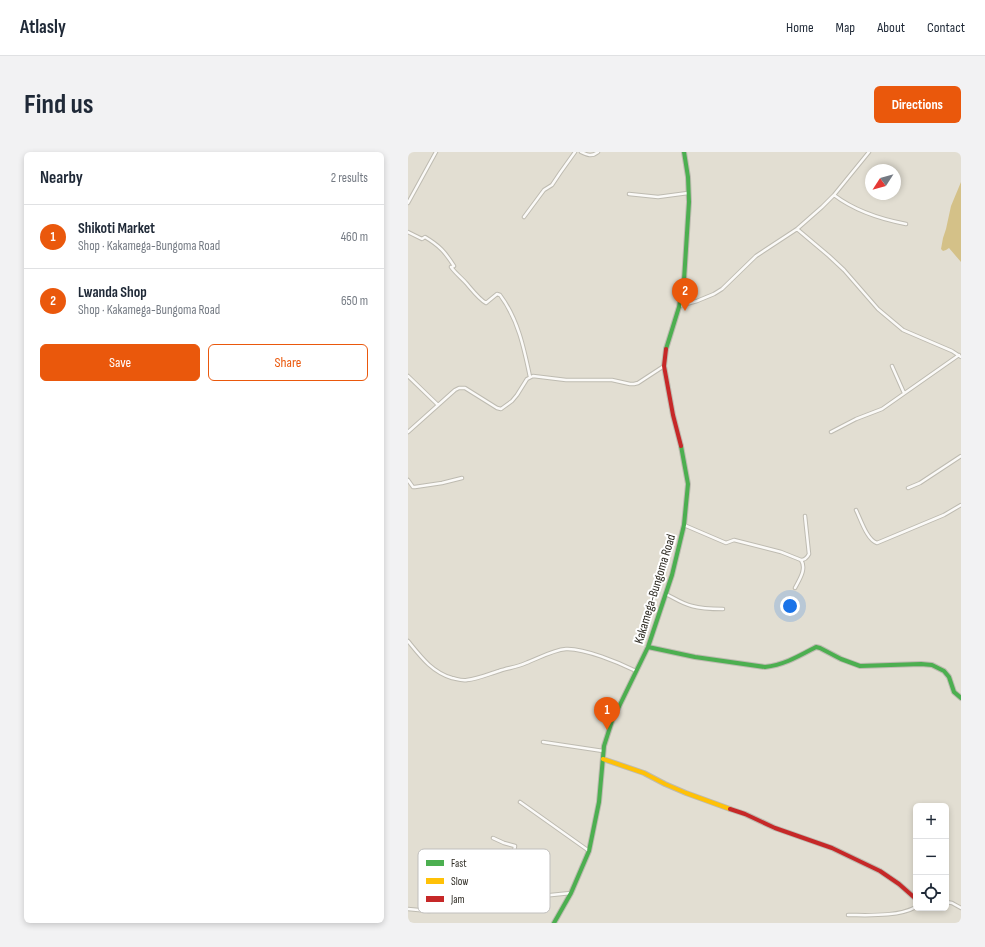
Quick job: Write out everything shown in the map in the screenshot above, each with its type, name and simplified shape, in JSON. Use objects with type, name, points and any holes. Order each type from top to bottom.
[{"type":"main road","name":"Kakamega-Bungoma Road","points":[[554,923],[571,893],[589,851],[599,802],[603,751],[612,721],[648,647],[672,575],[684,525],[688,484],[664,366],[666,351],[679,306],[683,282],[688,222],[688,177],[684,152]]},
{"type":"main road","points":[[648,647],[695,657],[765,667],[778,665],[816,647],[860,666],[932,664],[944,671],[949,677],[954,692],[961,698]]},
{"type":"main road","points":[[603,759],[644,773],[678,790],[745,814],[775,828],[832,848],[880,871],[899,884],[913,896]]},
{"type":"street","points":[[408,203],[436,152]]},
{"type":"street","points":[[524,217],[544,190],[552,185],[575,152]]},
{"type":"street","points":[[581,152],[591,156],[598,152]]},
{"type":"street","points":[[679,306],[698,301],[722,289],[756,256],[797,229],[834,196],[869,152]]},
{"type":"street","points":[[629,194],[658,197],[688,193]]},
{"type":"street","points":[[834,196],[871,214],[906,224]]},
{"type":"street","points":[[797,229],[844,270],[878,309],[903,330],[952,351],[960,356],[882,409],[856,419],[831,432]]},
{"type":"street","points":[[408,232],[422,239],[425,238],[435,243],[443,250],[454,266],[451,267],[455,273],[466,282],[482,301],[486,303],[497,294],[500,295],[510,311],[518,329],[530,377]]},
{"type":"street","points":[[408,432],[455,390],[462,387],[501,409],[512,401],[528,379],[533,376],[566,380],[612,380],[634,384],[664,366]]},
{"type":"street","points":[[892,366],[904,393]]},
{"type":"street","points":[[408,376],[438,405]]},
{"type":"street","points":[[908,488],[920,483],[961,456]]},
{"type":"street","points":[[408,480],[411,485],[415,487],[462,478]]},
{"type":"street","points":[[856,510],[869,537],[873,542],[877,543],[944,515],[961,505]]},
{"type":"street","points":[[801,560],[804,560],[809,554],[805,516]]},
{"type":"street","points":[[684,525],[726,543],[734,540],[781,552],[801,560],[804,565],[803,572],[795,588]]},
{"type":"street","points":[[666,594],[697,608],[723,609]]},
{"type":"street","points":[[408,641],[422,658],[438,672],[461,680],[480,677],[523,664],[550,653],[568,649],[581,650],[623,664],[637,671]]},
{"type":"street","points":[[543,742],[603,751]]},
{"type":"street","points":[[520,802],[589,851]]},
{"type":"street","points":[[494,838],[515,846],[514,849]]},
{"type":"street","points":[[550,895],[571,893]]},
{"type":"street","points":[[949,902],[961,908]]},
{"type":"street","points":[[848,915],[905,912],[913,908]]},
{"type":"street","points":[[408,909],[418,910]]},
{"type":"shaded area","points":[[961,182],[961,262],[949,248],[943,251],[941,249],[951,206]]},
{"type":"traffic: fast","points":[[666,349],[679,307],[684,280],[689,202],[688,177],[684,152]]},
{"type":"traffic: fast","points":[[554,923],[571,893],[589,851],[599,802],[604,746],[612,721],[648,647],[672,575],[684,525],[688,484],[681,446]]},
{"type":"traffic: fast","points":[[648,647],[695,657],[765,667],[785,662],[816,647],[860,666],[932,665],[944,671],[949,677],[954,692],[961,698]]},
{"type":"traffic: slow","points":[[603,759],[644,773],[686,793],[730,809]]},
{"type":"traffic: jam","points":[[666,349],[664,366],[673,415],[681,446]]},
{"type":"traffic: jam","points":[[730,809],[745,814],[775,828],[832,848],[880,871],[899,884],[913,896]]},
{"type":"place","name":"Lwanda Shop","points":[[685,311]]},
{"type":"place","name":"Shikoti Market","points":[[607,730]]}]
